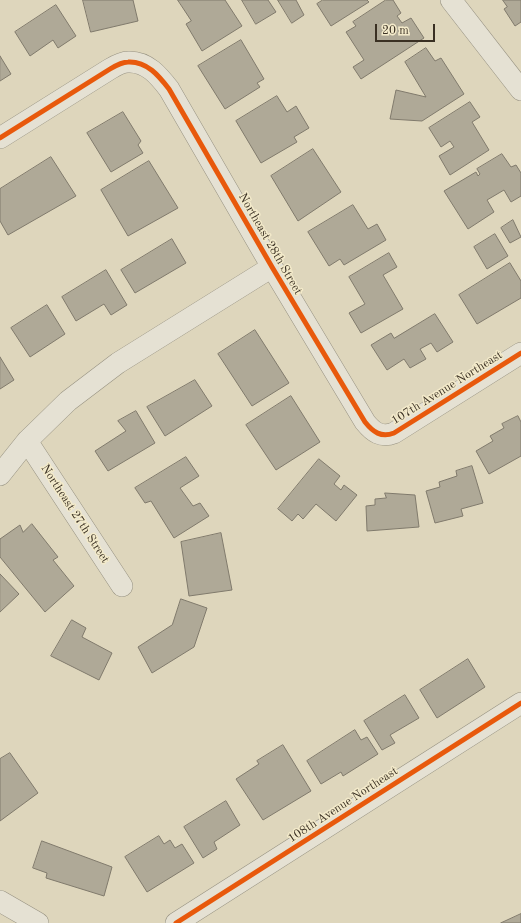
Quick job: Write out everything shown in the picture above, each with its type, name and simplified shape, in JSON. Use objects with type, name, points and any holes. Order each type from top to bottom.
[{"type":"street","points":[[452,0],[521,90]]},
{"type":"street","name":"Northeast 28th Street","points":[[0,138],[110,69],[127,62],[141,64],[156,73],[169,89],[272,267],[365,422],[373,432],[382,435]]},
{"type":"street","points":[[0,475],[27,441],[68,401],[118,363],[272,267]]},
{"type":"street","name":"107th Avenue Northeast","points":[[382,435],[394,433],[521,353]]},
{"type":"street","name":"Northeast 27th Street","points":[[27,441],[122,586]]},
{"type":"street","name":"108th Avenue Northeast","points":[[176,923],[521,703]]},
{"type":"street","points":[[0,901],[38,923]]},
{"type":"building","points":[[83,0],[133,0],[138,21],[91,32]]},
{"type":"building","points":[[178,0],[225,0],[242,26],[202,51],[186,24],[191,21]]},
{"type":"building","points":[[242,0],[268,0],[276,12],[256,24]]},
{"type":"building","points":[[278,0],[296,0],[304,15],[292,23]]},
{"type":"building","points":[[323,0],[367,0],[369,2],[331,26],[317,4]]},
{"type":"building","points":[[386,0],[393,0],[401,13],[397,16],[402,23],[411,18],[424,38],[361,79],[353,67],[364,60],[346,32],[356,26],[353,22]]},
{"type":"building","points":[[503,0],[521,0],[521,22],[515,26],[504,9],[507,7]]},
{"type":"building","points":[[56,5],[76,36],[58,48],[53,40],[30,56],[15,32]]},
{"type":"building","points":[[241,40],[264,79],[257,83],[260,87],[225,109],[198,66]]},
{"type":"building","points":[[426,48],[435,61],[441,58],[464,94],[422,121],[390,119],[396,90],[426,97],[405,62]]},
{"type":"building","points":[[0,56],[11,74],[0,81]]},
{"type":"building","points":[[277,96],[287,112],[296,106],[309,128],[294,137],[297,142],[261,163],[236,121]]},
{"type":"building","points":[[470,102],[480,117],[472,122],[489,150],[450,175],[439,156],[454,147],[450,141],[441,147],[429,128]]},
{"type":"building","points":[[123,112],[141,141],[138,145],[143,153],[111,172],[87,133]]},
{"type":"building","points":[[313,149],[341,192],[298,221],[271,176]]},
{"type":"building","points":[[502,154],[511,167],[516,165],[521,173],[521,196],[511,202],[504,190],[487,200],[494,212],[468,229],[444,191],[476,172],[478,176],[480,174],[477,169]]},
{"type":"building","points":[[51,157],[76,196],[8,235],[0,221],[0,189]]},
{"type":"building","points":[[149,161],[178,208],[128,236],[101,190]]},
{"type":"building","points":[[353,205],[368,229],[377,224],[386,240],[344,265],[340,259],[329,266],[308,232]]},
{"type":"building","points":[[513,220],[521,237],[510,243],[501,228]]},
{"type":"building","points":[[495,234],[508,256],[487,269],[474,247]]},
{"type":"building","points":[[172,239],[186,263],[135,293],[121,270]]},
{"type":"building","points":[[389,253],[397,267],[383,275],[403,309],[361,333],[349,313],[365,304],[349,277]]},
{"type":"building","points":[[510,263],[521,281],[521,298],[477,324],[459,295]]},
{"type":"building","points":[[106,270],[127,305],[111,315],[104,304],[76,321],[62,297]]},
{"type":"building","points":[[47,305],[65,334],[30,357],[11,328]]},
{"type":"building","points":[[435,314],[453,342],[437,352],[431,343],[420,349],[426,359],[410,368],[404,359],[387,370],[371,345],[391,333],[394,338]]},
{"type":"building","points":[[255,330],[289,383],[252,406],[218,354]]},
{"type":"building","points":[[0,357],[14,380],[0,389]]},
{"type":"building","points":[[195,380],[212,406],[165,436],[147,407]]},
{"type":"building","points":[[291,396],[320,442],[276,470],[246,425]]},
{"type":"building","points":[[136,411],[155,443],[108,471],[95,451],[126,431],[118,421]]},
{"type":"building","points":[[518,416],[521,422],[521,456],[489,474],[476,451],[493,441],[490,436],[504,428],[502,424]]},
{"type":"building","points":[[186,457],[199,476],[180,488],[193,506],[200,503],[209,516],[174,538],[151,501],[145,503],[135,488]]},
{"type":"building","points":[[319,459],[340,476],[334,484],[341,490],[344,485],[357,495],[336,521],[316,504],[303,519],[298,514],[292,521],[278,509]]},
{"type":"building","points":[[472,466],[483,503],[461,509],[463,516],[435,523],[426,491],[440,487],[439,482],[457,476],[456,471]]},
{"type":"building","points":[[385,493],[415,495],[419,527],[367,531],[366,506],[375,505],[375,499],[386,498]]},
{"type":"building","points":[[32,524],[58,557],[53,560],[74,586],[45,612],[0,557],[0,539],[20,525],[23,532]]},
{"type":"building","points":[[221,533],[232,590],[189,596],[181,542]]},
{"type":"building","points":[[0,574],[19,594],[0,612]]},
{"type":"building","points":[[181,599],[207,608],[194,647],[152,673],[138,647],[172,625]]},
{"type":"building","points":[[72,620],[86,628],[82,637],[112,653],[99,680],[51,656]]},
{"type":"building","points":[[468,659],[485,687],[437,718],[420,690]]},
{"type":"building","points":[[405,695],[419,718],[390,735],[395,743],[382,750],[364,721]]},
{"type":"building","points":[[355,730],[361,740],[367,737],[378,754],[343,776],[341,772],[321,784],[307,761]]},
{"type":"building","points":[[283,745],[311,791],[263,820],[236,779],[259,764],[257,761]]},
{"type":"building","points":[[10,753],[38,793],[0,821],[0,759]]},
{"type":"building","points":[[226,801],[240,825],[214,842],[217,849],[203,858],[184,827]]},
{"type":"building","points":[[159,836],[164,844],[170,840],[175,848],[182,844],[194,863],[147,892],[125,857]]},
{"type":"building","points":[[42,841],[112,867],[104,896],[46,878],[47,873],[33,868]]},
{"type":"building","points":[[521,914],[521,923],[501,923]]},
{"type":"cycle path","points":[[0,138],[119,64],[135,62],[152,70],[169,89],[272,267],[365,422],[371,429],[378,433],[385,435],[394,433],[521,353]]},
{"type":"cycle path","points":[[176,923],[521,703]]}]
